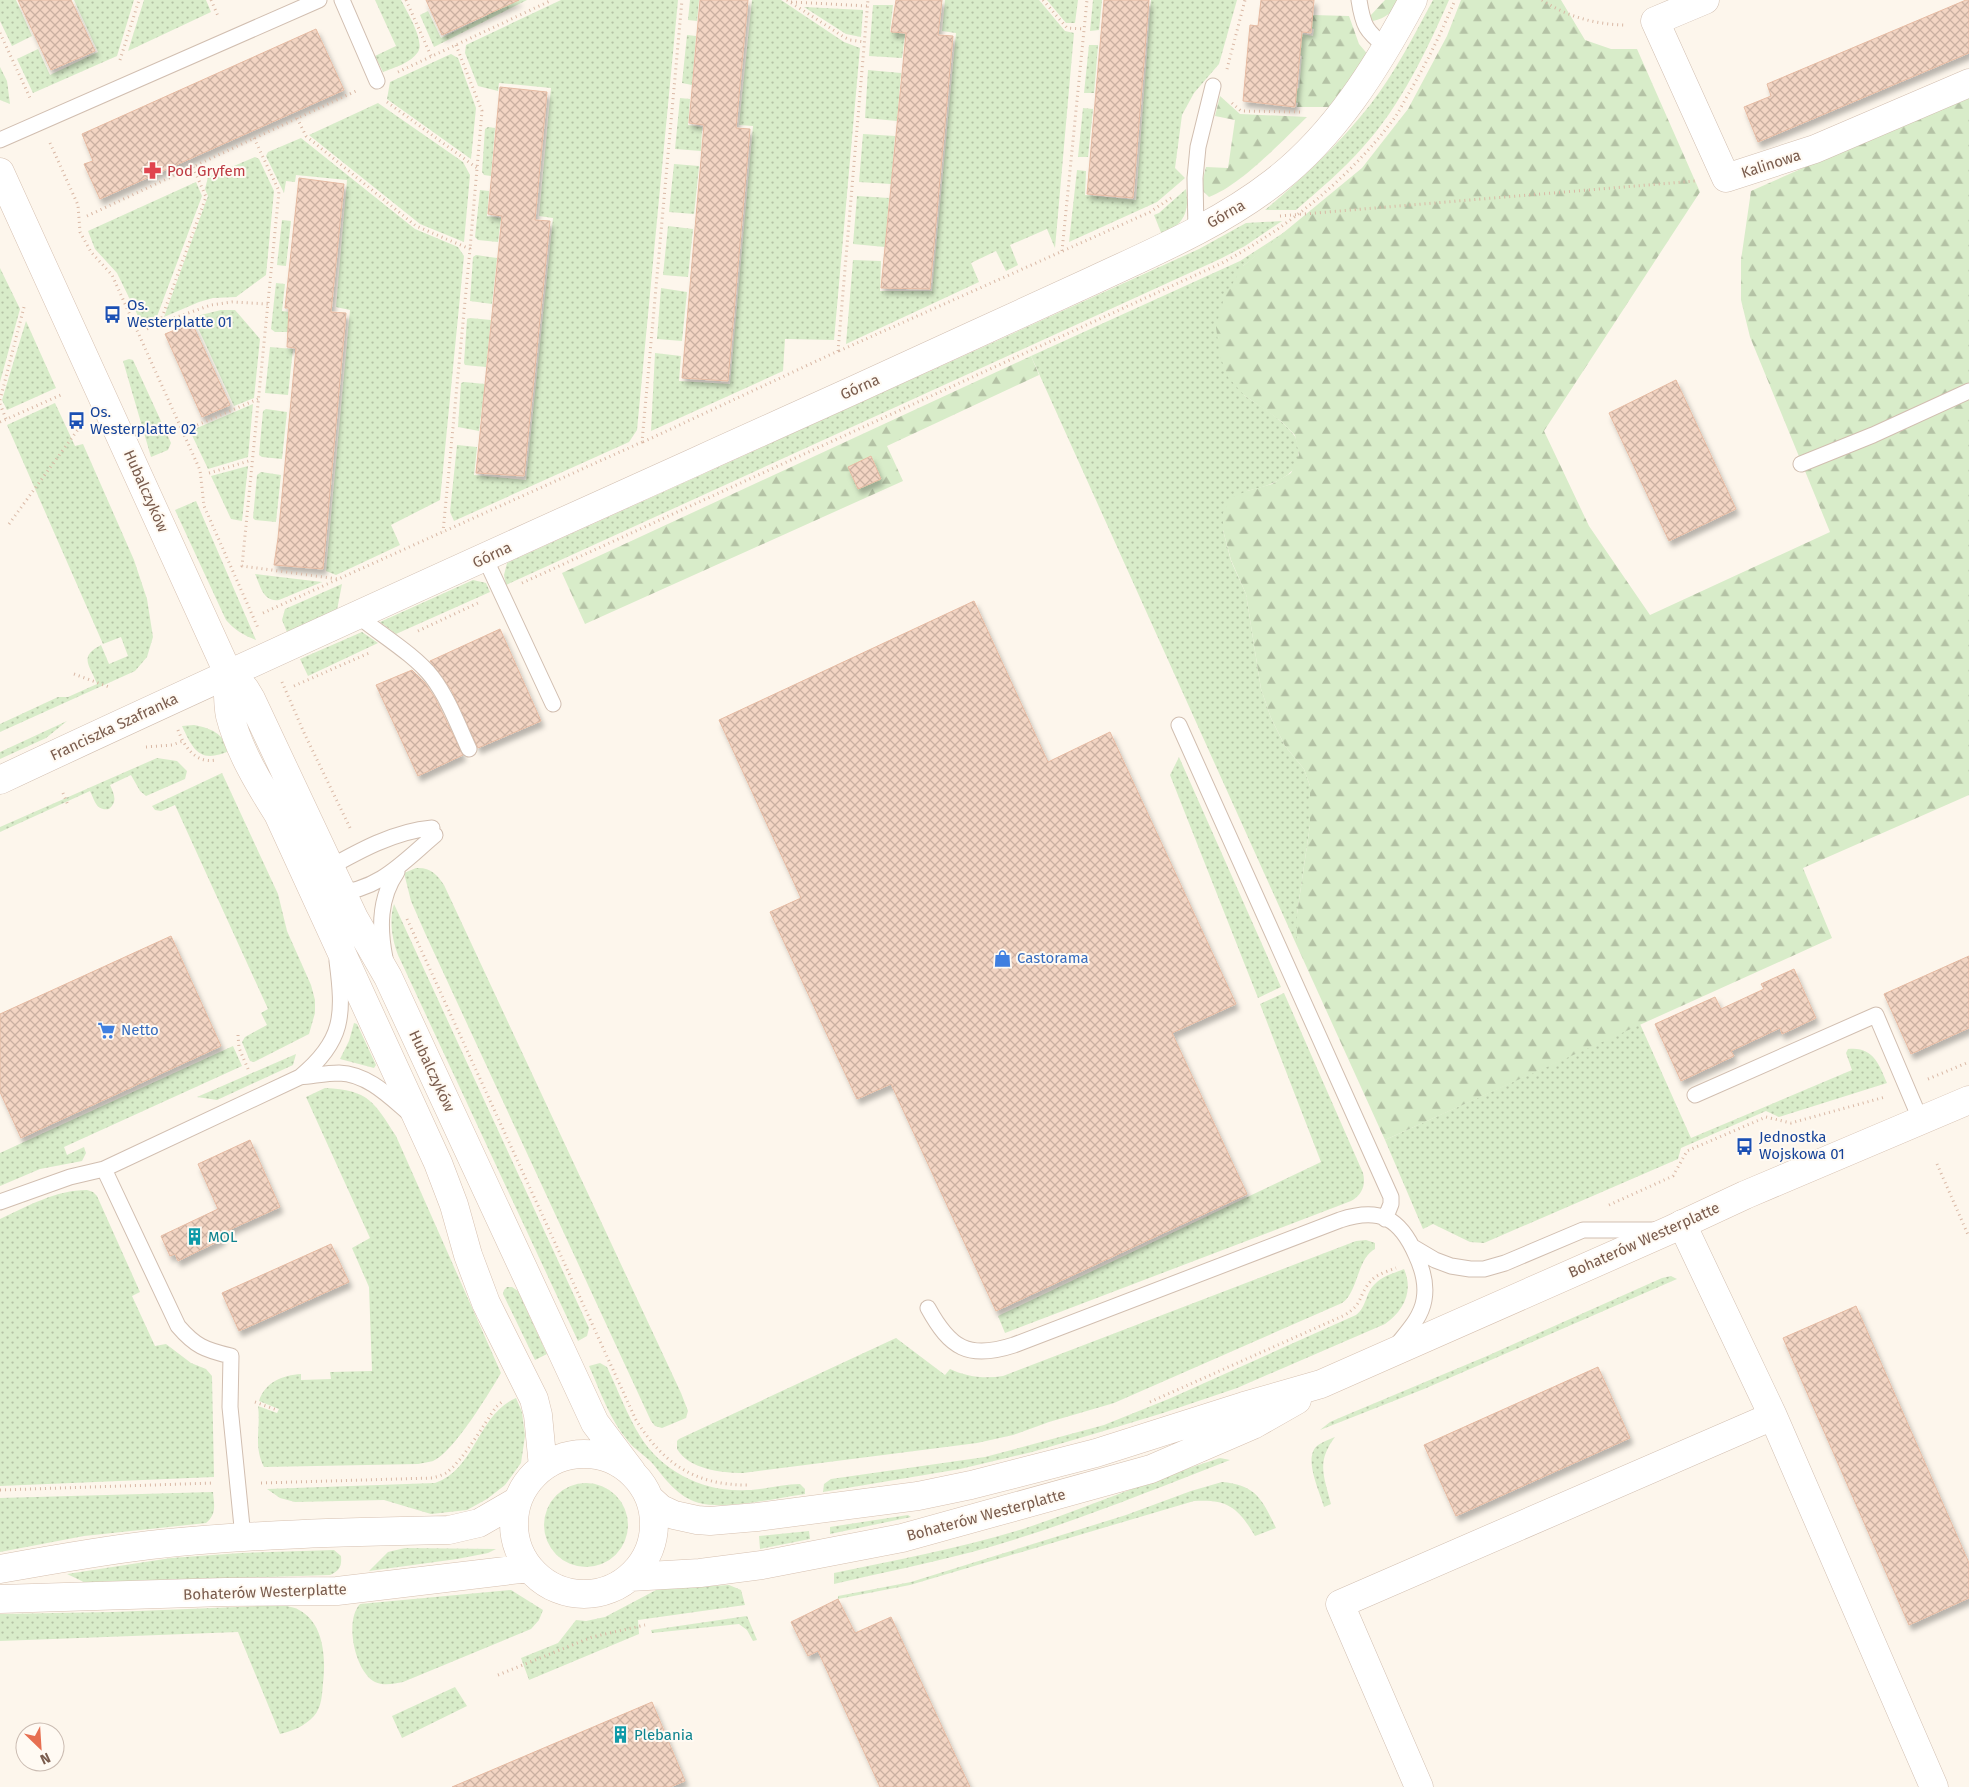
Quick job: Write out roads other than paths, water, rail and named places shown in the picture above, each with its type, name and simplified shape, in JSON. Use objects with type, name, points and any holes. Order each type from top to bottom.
[{"type":"street","name":"Górna","points":[[228,673],[358,616],[994,326],[1196,231],[1248,201],[1278,180],[1309,152],[1342,113],[1378,63],[1413,0]]},
{"type":"street","name":"Kalinowa","points":[[1705,0],[1655,21],[1726,178],[1815,149],[1969,83]]},
{"type":"street","name":"Hubalczyków","points":[[0,172],[228,673],[245,689],[258,711],[354,918],[388,977],[595,1423],[632,1472]]},
{"type":"street","name":"Hubalczyków","points":[[228,673],[228,701],[234,729],[258,783],[278,814],[438,1163],[454,1205],[468,1255],[486,1303],[534,1399],[538,1415],[542,1467]]},
{"type":"street","name":"Franciszka Szafranka","points":[[0,780],[228,673]]},
{"type":"street","name":"Bohaterów Westerplatte","points":[[630,1577],[700,1573],[762,1565],[902,1538],[1151,1469],[1253,1426],[1285,1408],[1321,1384],[1390,1352],[1745,1195],[1969,1100]]},
{"type":"street","points":[[1676,1227],[1773,1416],[1934,1787]]},
{"type":"street","name":"Bohaterów Westerplatte","points":[[650,1499],[674,1515],[710,1521],[757,1517],[918,1496],[971,1485],[1096,1453],[1244,1406],[1321,1384]]},
{"type":"street","points":[[1419,1787],[1340,1604],[1773,1416]]},
{"type":"street","points":[[578,1454],[597,1455],[615,1461],[632,1472],[642,1484],[650,1499],[654,1515],[654,1533],[650,1550],[642,1564],[630,1577],[614,1588],[596,1594],[578,1594],[559,1590],[542,1581],[528,1568],[519,1553],[514,1536],[514,1518],[517,1501],[527,1482],[542,1467],[560,1458],[578,1454]]},
{"type":"street","points":[[0,1569],[141,1546],[243,1537],[449,1530],[479,1523],[517,1501]]},
{"type":"street","name":"Bohaterów Westerplatte","points":[[0,1599],[225,1592],[337,1591],[528,1568]]},
{"type":"lane","points":[[0,140],[318,0]]},
{"type":"lane","points":[[342,0],[377,81]]},
{"type":"lane","points":[[1359,0],[1362,21],[1372,36],[1386,48]]},
{"type":"lane","points":[[1196,231],[1194,178],[1198,147],[1212,86]]},
{"type":"lane","points":[[1801,464],[1874,435],[1969,391]]},
{"type":"lane","points":[[485,558],[553,704]]},
{"type":"lane","points":[[358,616],[422,666],[432,677],[440,689],[469,749]]},
{"type":"lane","points":[[1179,725],[1391,1197],[1391,1204],[1386,1219]]},
{"type":"lane","points":[[414,829],[433,831],[404,861],[374,884],[343,892],[321,892],[311,888],[322,871],[395,836],[414,829]]},
{"type":"lane","points":[[388,977],[381,914],[389,884],[404,861]]},
{"type":"lane","points":[[0,1202],[70,1176],[104,1169],[300,1078],[324,1054],[336,1031],[341,1016],[342,1002],[334,937]]},
{"type":"lane","points":[[1695,1095],[1876,1015],[1921,1121]]},
{"type":"lane","points":[[300,1078],[339,1073],[353,1075],[374,1085],[418,1122]]},
{"type":"lane","points":[[104,1169],[178,1326],[191,1341],[208,1351],[231,1356],[230,1407],[243,1537]]},
{"type":"lane","points":[[928,1308],[946,1337],[959,1347],[976,1351],[994,1351],[1023,1342],[1340,1220],[1365,1214],[1386,1219],[1399,1226],[1413,1247],[1425,1281],[1424,1302],[1415,1322],[1390,1352]]},
{"type":"lane","points":[[1413,1247],[1435,1260],[1451,1266],[1484,1269],[1505,1264],[1584,1230],[1676,1227]]},
{"type":"place","name":"Pod Gryfem","points":[[153,171]]},
{"type":"place","name":"Os. Westerplatte 01","points":[[113,314]]},
{"type":"place","name":"Os. Westerplatte 02","points":[[76,421]]},
{"type":"place","name":"Castorama","points":[[1003,958]]},
{"type":"place","name":"Netto","points":[[107,1030]]},
{"type":"place","name":"Jednostka Wojskowa 01","points":[[1745,1146]]},
{"type":"place","name":"MOL","points":[[194,1237]]},
{"type":"place","name":"Plebania","points":[[620,1735]]}]
